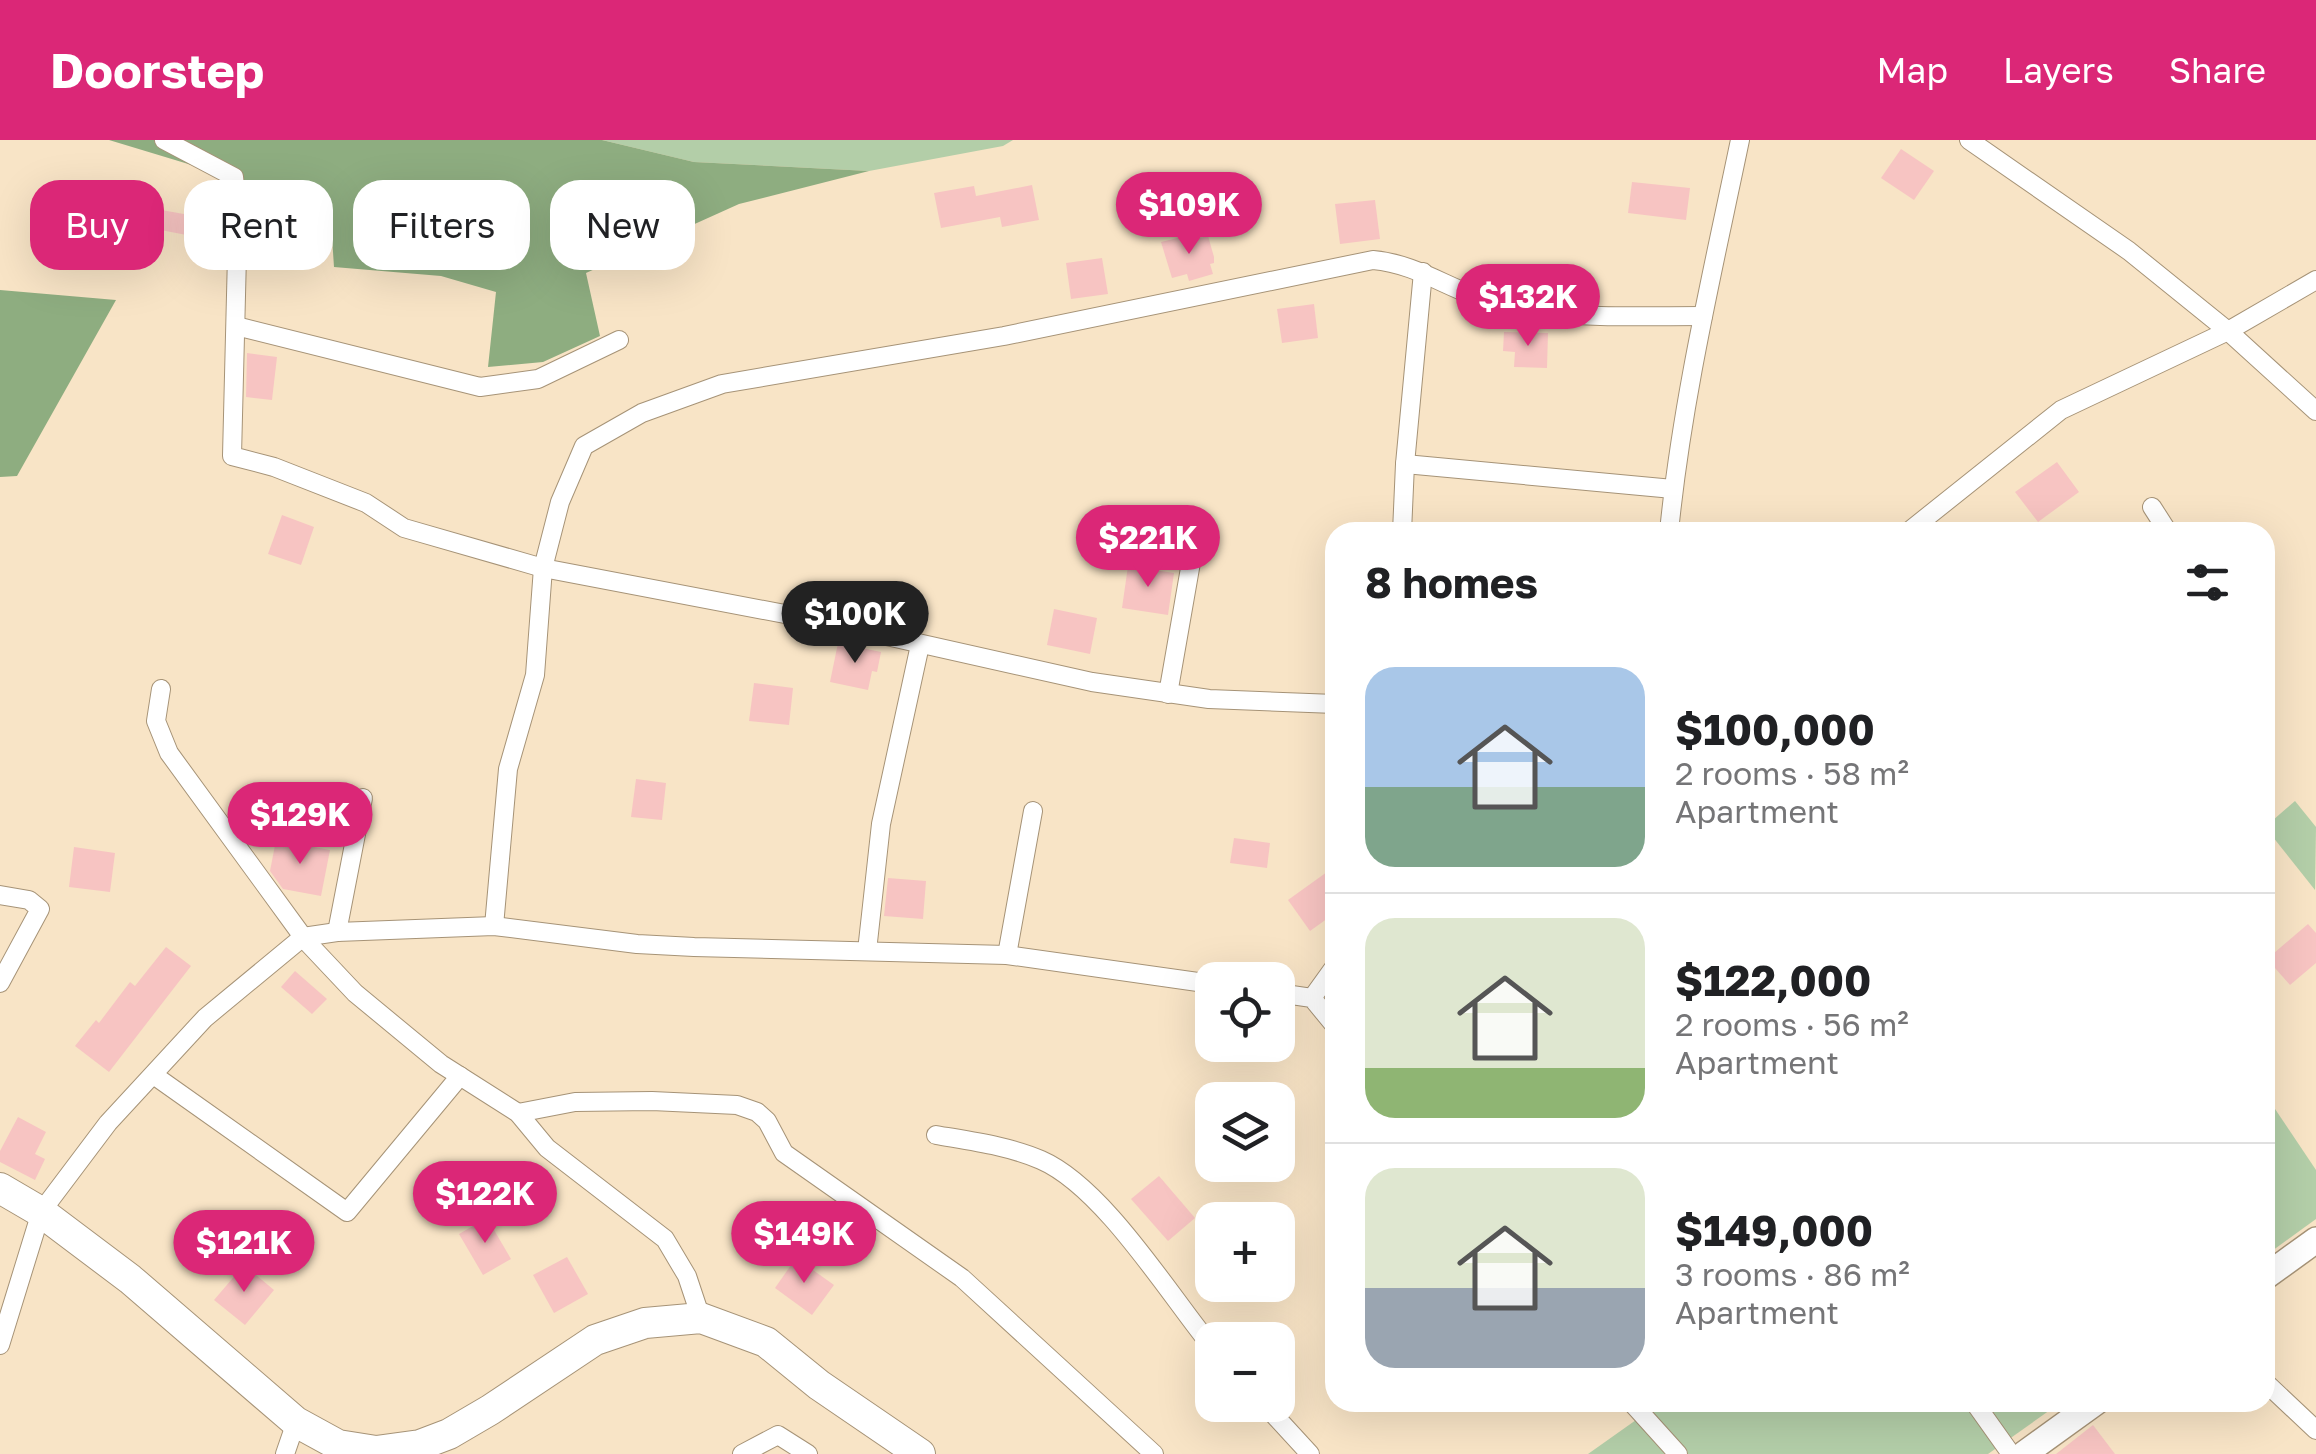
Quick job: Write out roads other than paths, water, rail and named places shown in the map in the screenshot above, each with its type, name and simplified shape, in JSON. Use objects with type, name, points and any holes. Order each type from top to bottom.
[{"type":"main road","points":[[0,1188],[41,1212],[130,1279],[296,1422],[338,1445],[376,1452],[420,1445],[449,1434],[490,1410],[595,1340],[646,1323],[701,1318],[766,1342],[818,1385],[920,1454]]},
{"type":"main road","points":[[2275,1270],[2316,1240]]},
{"type":"main road","points":[[2024,1454],[2082,1412]]},
{"type":"street","points":[[164,140],[234,177],[238,215],[232,456],[274,467],[366,503],[404,528],[543,568],[811,619],[1092,682],[1168,694],[1325,703]]},
{"type":"street","points":[[1670,522],[1703,316],[1740,140]]},
{"type":"street","points":[[1969,140],[2130,251],[2228,331],[2316,411]]},
{"type":"street","points":[[494,926],[508,769],[535,675],[543,568],[560,502],[584,446],[642,413],[722,384],[1004,336],[1373,260],[1397,262],[1458,290],[1501,304],[1586,316],[1703,316]]},
{"type":"street","points":[[1402,522],[1424,272]]},
{"type":"street","points":[[1921,522],[2061,410],[2228,331],[2316,280]]},
{"type":"street","points":[[236,326],[480,387],[538,379],[619,340]]},
{"type":"street","points":[[1405,464],[1674,489]]},
{"type":"street","points":[[2152,507],[2162,522]]},
{"type":"street","points":[[1168,694],[1193,551]]},
{"type":"street","points":[[867,951],[881,824],[920,644]]},
{"type":"street","points":[[161,689],[156,721],[169,754],[303,937],[355,993],[441,1064],[518,1113],[547,1148],[664,1238],[687,1276],[701,1318]]},
{"type":"street","points":[[337,932],[363,798]]},
{"type":"street","points":[[1007,955],[1033,811]]},
{"type":"street","points":[[0,895],[30,900],[40,909],[0,983]]},
{"type":"street","points":[[0,1345],[6,1307],[41,1212],[108,1123],[205,1018],[303,937],[337,932],[494,926],[637,944],[1007,955],[1195,982]]},
{"type":"street","points":[[1312,998],[1325,980]]},
{"type":"street","points":[[1295,996],[1312,998],[1325,1014]]},
{"type":"street","points":[[155,1076],[348,1212],[460,1076]]},
{"type":"street","points":[[518,1113],[575,1102],[737,1105],[756,1112],[766,1121],[784,1153],[962,1278],[1154,1454]]},
{"type":"street","points":[[936,1136],[972,1141],[1040,1160],[1090,1192],[1195,1325]]},
{"type":"street","points":[[2275,1391],[2316,1430]]},
{"type":"street","points":[[1639,1412],[1678,1454]]},
{"type":"street","points":[[1981,1412],[2012,1454]]},
{"type":"street","points":[[285,1454],[296,1422]]},
{"type":"street","points":[[1281,1422],[1310,1454]]},
{"type":"street","points":[[742,1454],[778,1434],[808,1454]]}]
